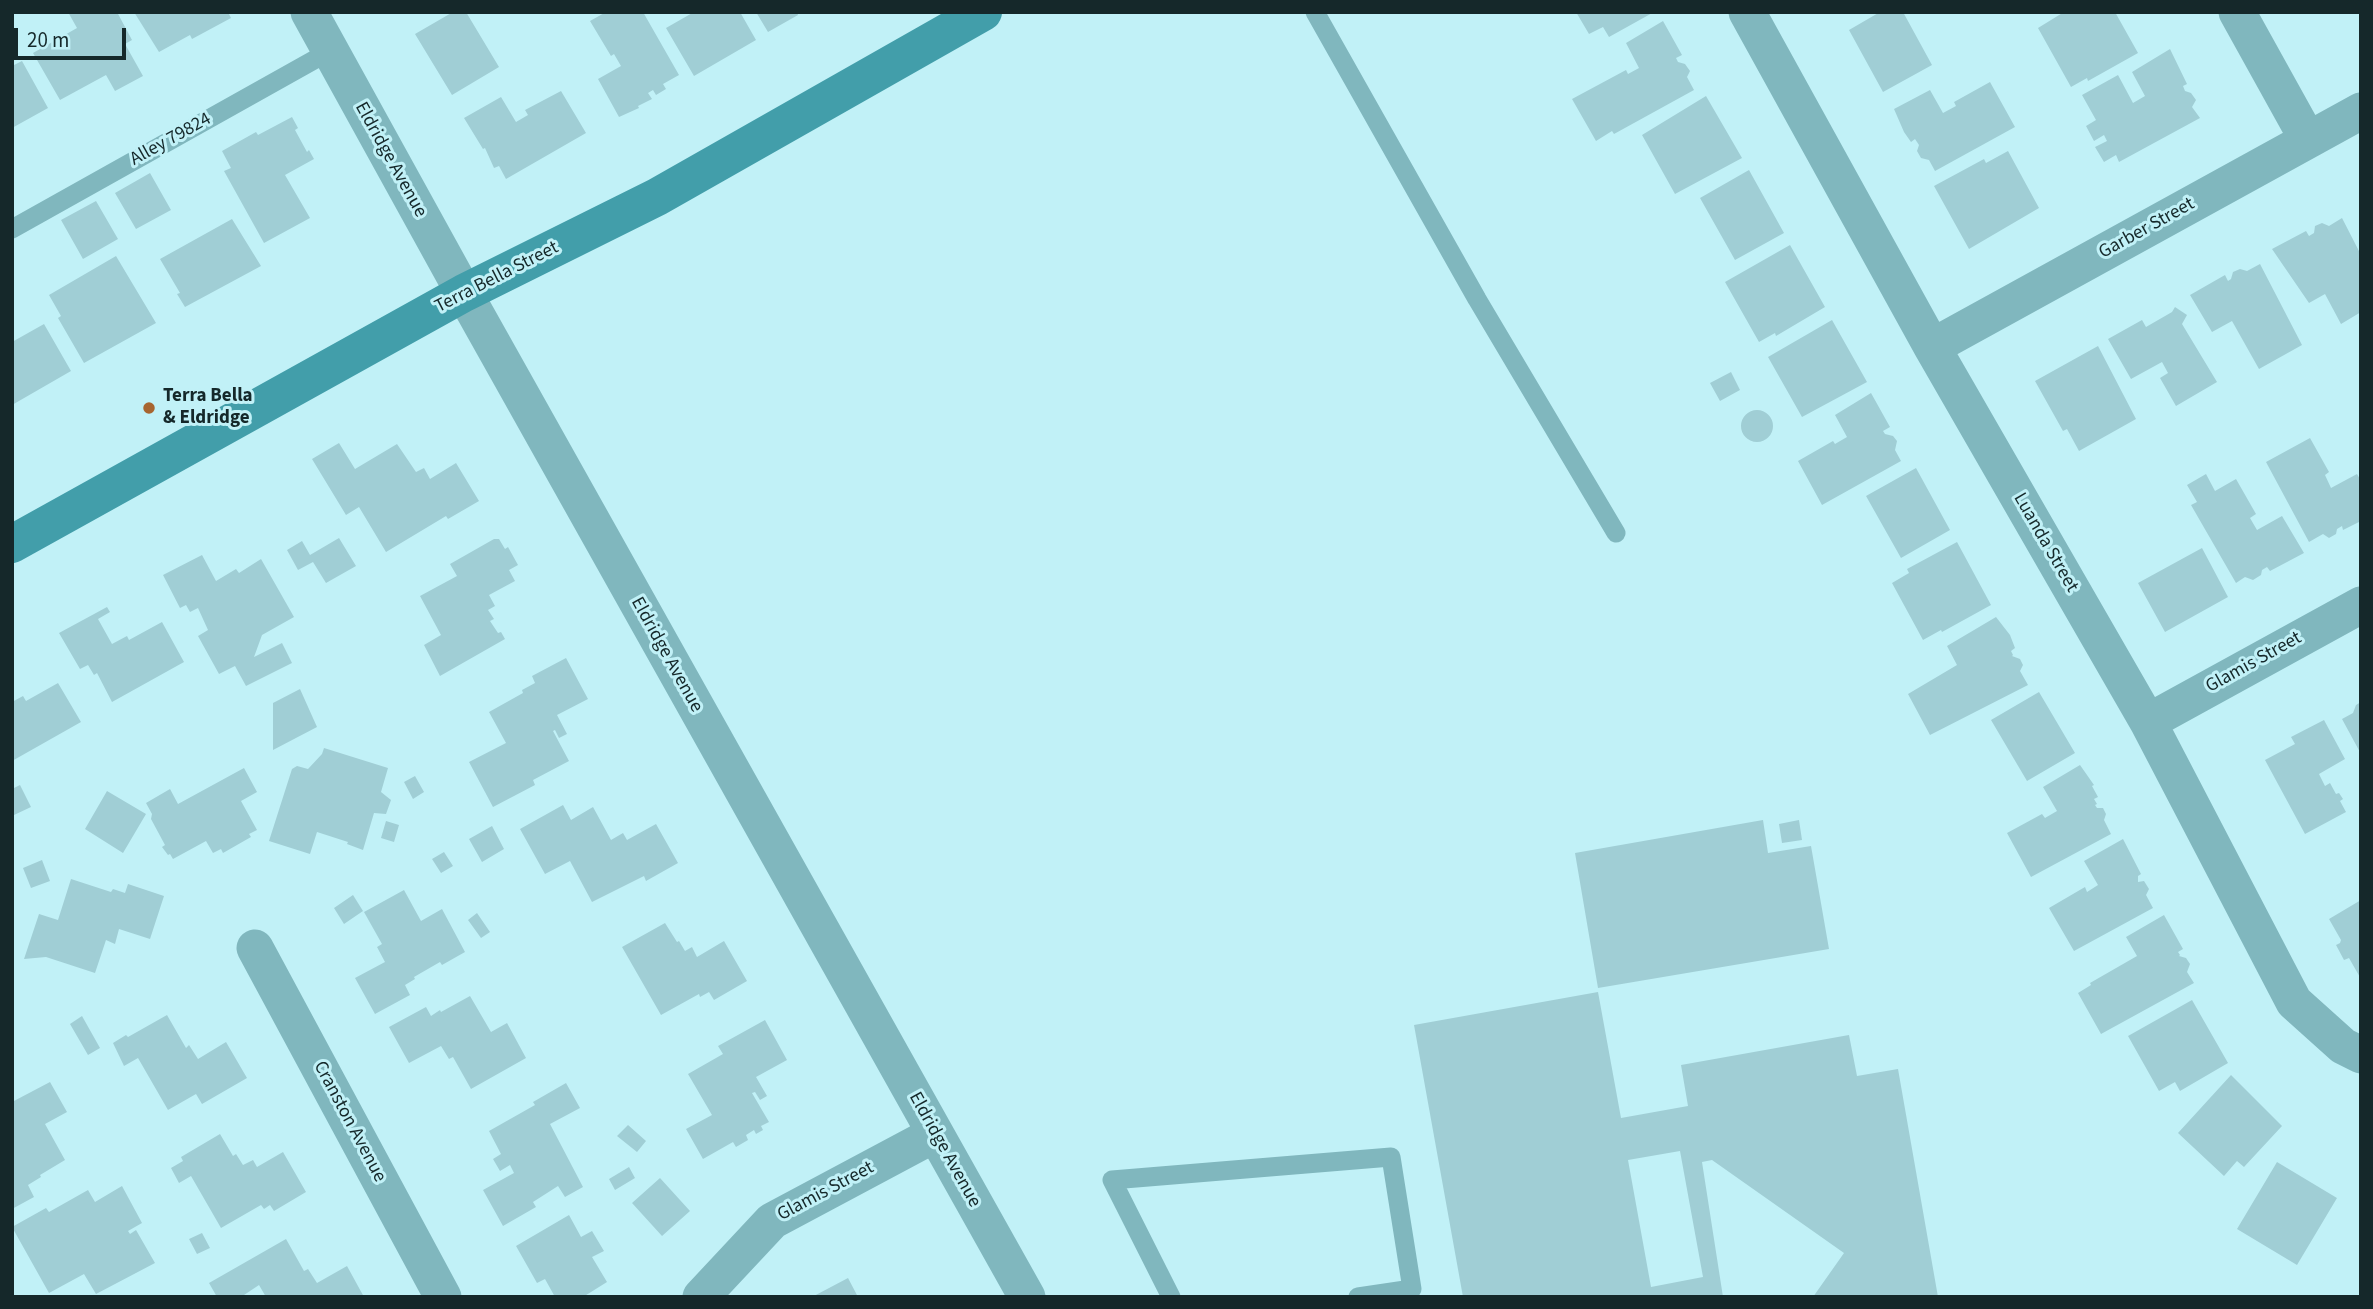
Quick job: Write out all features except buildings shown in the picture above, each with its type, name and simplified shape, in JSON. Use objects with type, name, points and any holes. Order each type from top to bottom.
[{"type":"street","name":"Eldridge Avenue","points":[[309,12],[1027,1297]]},
{"type":"street","name":"Terra Bella Street","points":[[12,544],[464,293],[657,197],[983,12]]},
{"type":"street","name":"Luanda Street","points":[[1747,12],[1932,347],[2148,722],[2294,1002],[2343,1046],[2361,1055]]},
{"type":"street","points":[[2237,12],[2308,140]]},
{"type":"street","name":"Garber Street","points":[[1932,347],[2361,111]]},
{"type":"street","name":"Glamis Street","points":[[2148,722],[2361,605]]},
{"type":"street","name":"Cranston Avenue","points":[[255,948],[443,1297]]},
{"type":"street","name":"Glamis Street","points":[[701,1297],[772,1221],[935,1135]]},
{"type":"lane","points":[[1315,12],[1471,287],[1616,533]]},
{"type":"lane","name":"Alley 79824","points":[[12,229],[330,51]]},
{"type":"lane","points":[[1171,1297],[1112,1180],[1391,1157],[1412,1289],[1358,1297]]},
{"type":"place","name":"Terra Bella & Eldridge","points":[[149,408]]}]
